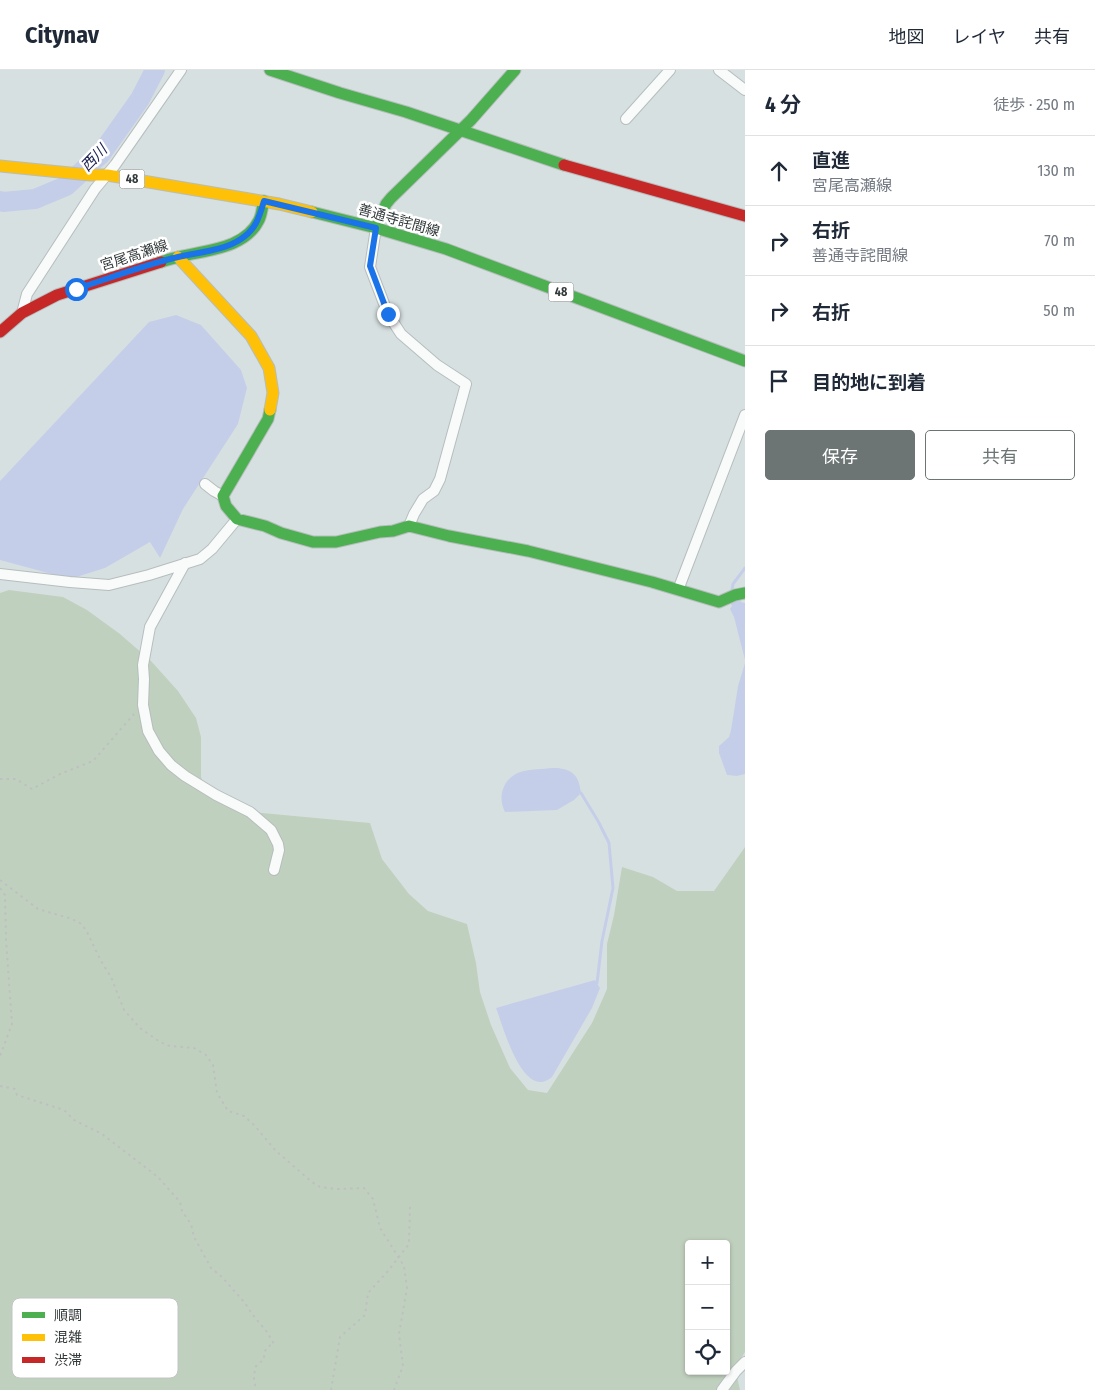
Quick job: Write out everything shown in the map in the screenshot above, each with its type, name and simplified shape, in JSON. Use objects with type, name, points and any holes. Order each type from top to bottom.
[{"type":"street","points":[[22,313],[27,294],[95,189],[115,165],[181,70]]},
{"type":"street","points":[[270,70],[568,166],[745,216]]},
{"type":"street","points":[[409,526],[423,499],[434,491],[440,479],[466,384],[437,365],[401,334],[388,314],[370,266],[376,228],[386,204],[391,198],[461,131],[515,70]]},
{"type":"street","points":[[626,120],[670,70]]},
{"type":"street","points":[[719,70],[745,90]]},
{"type":"street","name":"善通寺詫間線","points":[[0,166],[106,175],[264,201],[376,228],[446,249],[745,361]]},
{"type":"street","name":"宮尾高瀬線","points":[[0,332],[22,313],[57,296],[178,257],[225,247],[240,240],[252,230],[258,220],[264,201]]},
{"type":"street","points":[[178,257],[251,336],[269,368],[273,393],[268,419],[223,496]]},
{"type":"street","points":[[678,590],[745,416]]},
{"type":"street","points":[[205,484],[223,496],[226,506],[237,519],[314,542],[336,542],[409,526],[448,536],[528,551],[652,582],[719,602],[731,595],[745,593]]},
{"type":"street","points":[[0,574],[109,585],[200,559],[237,519]]},
{"type":"street","points":[[185,563],[150,627],[143,665],[142,705],[148,730],[159,751],[185,776],[216,795],[250,812],[271,830],[278,844],[274,870]]},
{"type":"street","points":[[722,1390],[745,1362]]},
{"type":"path","points":[[0,779],[16,779],[32,789],[60,774],[93,761],[142,705]]},
{"type":"path","points":[[0,880],[38,909],[79,922],[86,930],[100,961],[111,977],[124,1010],[140,1028],[160,1042],[170,1046],[194,1048],[206,1054],[213,1065],[217,1093],[228,1111],[244,1116],[296,1170],[320,1187],[364,1188],[373,1199],[380,1228],[404,1266],[407,1288],[399,1334],[402,1366],[394,1390]]},
{"type":"path","points":[[0,888],[5,895],[12,1024],[0,1056]]},
{"type":"path","points":[[0,1086],[15,1089],[18,1094],[64,1110],[74,1120],[102,1134],[158,1177],[180,1202],[182,1211],[191,1224],[194,1237],[211,1268],[222,1277],[245,1303],[274,1344],[268,1346],[264,1352],[264,1359],[255,1367],[254,1379],[256,1390]]},
{"type":"path","points":[[331,1390],[340,1337],[365,1315],[368,1293],[409,1244],[410,1205]]},
{"type":"green space","points":[[9,590],[63,597],[87,610],[120,634],[151,661],[178,691],[196,718],[201,737],[201,777],[206,790],[225,805],[239,811],[370,823],[382,859],[409,894],[428,911],[467,924],[476,963],[480,992],[491,1025],[510,1068],[528,1090],[547,1093],[592,1023],[607,989],[607,944],[622,867],[653,877],[677,891],[714,891],[745,847],[745,1352],[737,1370],[740,1390],[0,1390],[0,593]]},
{"type":"water","points":[[176,315],[201,325],[241,370],[247,388],[238,424],[183,509],[160,558],[150,542],[105,568],[70,579],[0,560],[0,481],[149,322]]},
{"type":"water","points":[[738,597],[741,602],[745,603],[745,660],[729,600]]},
{"type":"water","points":[[745,663],[745,774],[737,776],[727,775],[719,753],[719,746],[729,737],[738,686]]},
{"type":"water","points":[[553,768],[565,769],[576,777],[581,793],[574,800],[557,810],[505,812],[502,794],[509,779],[524,771]]},
{"type":"water","points":[[595,980],[600,988],[592,1008],[552,1077],[542,1082],[532,1079],[523,1071],[516,1059],[496,1008]]},
{"type":"waterway","name":"西川","points":[[0,201],[35,199],[66,186],[101,154],[140,99],[155,70]]},
{"type":"waterway","points":[[732,590],[733,584],[745,568]]},
{"type":"waterway","points":[[581,793],[609,843],[613,888],[602,941],[597,983]]},
{"type":"traffic: fast","points":[[270,70],[406,112],[564,165]]},
{"type":"traffic: fast","points":[[376,228],[386,204],[391,198],[471,120],[515,70]]},
{"type":"traffic: fast","points":[[161,262],[235,243],[253,230],[261,215],[264,201]]},
{"type":"traffic: fast","points":[[312,212],[376,228],[446,249],[745,361]]},
{"type":"traffic: fast","points":[[270,410],[268,419],[223,496],[226,506],[237,519],[313,542],[336,542],[409,526],[449,536],[528,551],[652,582],[719,602],[745,593]]},
{"type":"traffic: slow","points":[[0,166],[107,175],[279,204],[312,212]]},
{"type":"traffic: slow","points":[[178,257],[251,336],[269,368],[273,393],[270,410]]},
{"type":"traffic: jam","points":[[564,165],[745,216]]},
{"type":"traffic: jam","points":[[0,332],[22,313],[57,295],[161,262]]},
{"type":"route","points":[[76,289],[178,257],[225,247],[240,240],[252,230],[258,220],[264,201],[376,228],[370,266],[388,314]]}]
